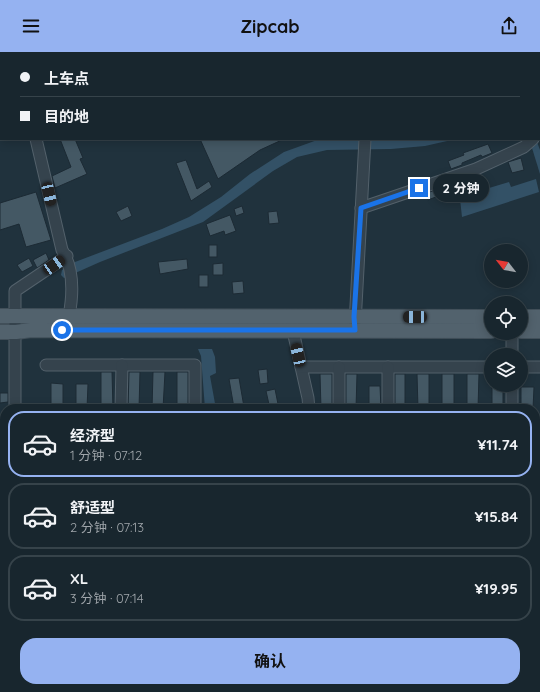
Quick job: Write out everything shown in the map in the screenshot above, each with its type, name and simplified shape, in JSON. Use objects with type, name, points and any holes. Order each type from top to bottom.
[{"type":"main road","points":[[0,316],[69,316],[355,324],[484,331]]},
{"type":"main road","points":[[0,332],[31,330],[292,331],[355,324],[484,317]]},
{"type":"main road","points":[[528,317],[540,317]]},
{"type":"main road","points":[[528,331],[540,331]]},
{"type":"street","points":[[36,140],[62,250],[66,256],[71,280],[72,299],[69,316]]},
{"type":"street","points":[[355,324],[366,140]]},
{"type":"street","points":[[361,208],[476,169],[524,147],[532,140]]},
{"type":"street","points":[[15,404],[15,291],[66,256]]},
{"type":"street","points":[[292,331],[308,404]]},
{"type":"street","points":[[46,365],[195,365],[195,404]]},
{"type":"street","points":[[122,365],[122,404]]},
{"type":"street","points":[[301,367],[484,368]]},
{"type":"street","points":[[339,367],[339,404]]},
{"type":"street","points":[[388,367],[388,404]]},
{"type":"street","points":[[528,368],[540,367]]},
{"type":"street","points":[[512,392],[512,404]]},
{"type":"water","points":[[317,140],[452,140],[425,146],[391,149],[327,150],[297,157],[273,171],[203,222],[100,262],[64,278],[61,275],[62,270],[75,262],[162,229],[189,217],[221,197],[250,174],[284,152]]},
{"type":"water","points":[[534,141],[537,142],[540,150],[540,174],[532,148]]},
{"type":"water","points":[[536,179],[539,192],[462,217],[460,199],[469,197],[469,194],[509,182],[511,187]]},
{"type":"water","points":[[198,349],[212,349],[215,357],[216,373],[210,376],[215,404],[205,404],[201,356]]},
{"type":"building","points":[[60,140],[75,140],[83,158],[80,159],[87,174],[55,188],[52,176],[71,167]]},
{"type":"building","points":[[200,140],[282,140],[260,150],[218,179]]},
{"type":"building","points":[[488,144],[492,153],[482,157],[481,155],[451,169],[448,161],[464,155],[463,153]]},
{"type":"building","points":[[521,158],[524,170],[512,173],[508,162]]},
{"type":"building","points":[[186,160],[197,189],[209,181],[212,187],[191,201],[176,163]]},
{"type":"building","points":[[455,184],[457,191],[446,195],[446,193],[428,200],[426,193]]},
{"type":"building","points":[[36,192],[51,240],[26,247],[19,224],[0,230],[0,203]]},
{"type":"building","points":[[128,206],[132,216],[121,221],[116,212]]},
{"type":"building","points":[[242,206],[244,213],[236,216],[234,209]]},
{"type":"building","points":[[277,211],[279,223],[269,224],[268,212]]},
{"type":"building","points":[[230,215],[236,231],[225,235],[224,231],[210,236],[206,224]]},
{"type":"building","points":[[209,245],[217,245],[217,257],[209,257]]},
{"type":"building","points":[[46,253],[49,260],[37,268],[33,260]]},
{"type":"building","points":[[29,258],[33,266],[22,272],[17,265]]},
{"type":"building","points":[[187,259],[188,269],[160,274],[158,262]]},
{"type":"building","points":[[223,263],[223,275],[213,275],[213,264]]},
{"type":"building","points":[[199,275],[208,275],[208,287],[199,287]]},
{"type":"building","points":[[243,281],[244,293],[233,294],[232,282]]},
{"type":"building","points":[[267,369],[268,383],[260,384],[258,370]]},
{"type":"building","points":[[101,372],[112,372],[113,404],[101,404]]},
{"type":"building","points":[[129,372],[140,372],[139,404],[128,404]]},
{"type":"building","points":[[153,372],[165,372],[163,404],[152,404]]},
{"type":"building","points":[[177,372],[188,372],[188,404],[177,404]]},
{"type":"building","points":[[320,374],[332,374],[332,404],[321,404]]},
{"type":"building","points":[[346,374],[357,374],[356,404],[346,404]]},
{"type":"building","points":[[395,374],[405,374],[405,404],[395,404]]},
{"type":"building","points":[[417,374],[429,374],[429,404],[418,404]]},
{"type":"building","points":[[442,374],[454,374],[454,404],[442,404]]},
{"type":"building","points":[[467,374],[479,374],[478,404],[467,404]]},
{"type":"building","points":[[239,378],[243,404],[233,404],[229,379]]},
{"type":"building","points":[[51,383],[63,384],[63,404],[51,404]]},
{"type":"building","points":[[76,384],[88,384],[87,404],[76,404]]},
{"type":"building","points":[[369,386],[380,386],[381,404],[369,404]]},
{"type":"building","points":[[528,387],[534,387],[533,404],[521,404],[521,392],[528,392]]},
{"type":"building","points":[[275,389],[278,404],[269,404],[266,391]]},
{"type":"building","points":[[492,392],[503,392],[503,404],[492,404]]},
{"type":"building","points":[[0,393],[8,393],[8,402],[0,403]]},
{"type":"route","points":[[62,330],[355,330],[354,317],[361,208],[419,188]]}]
